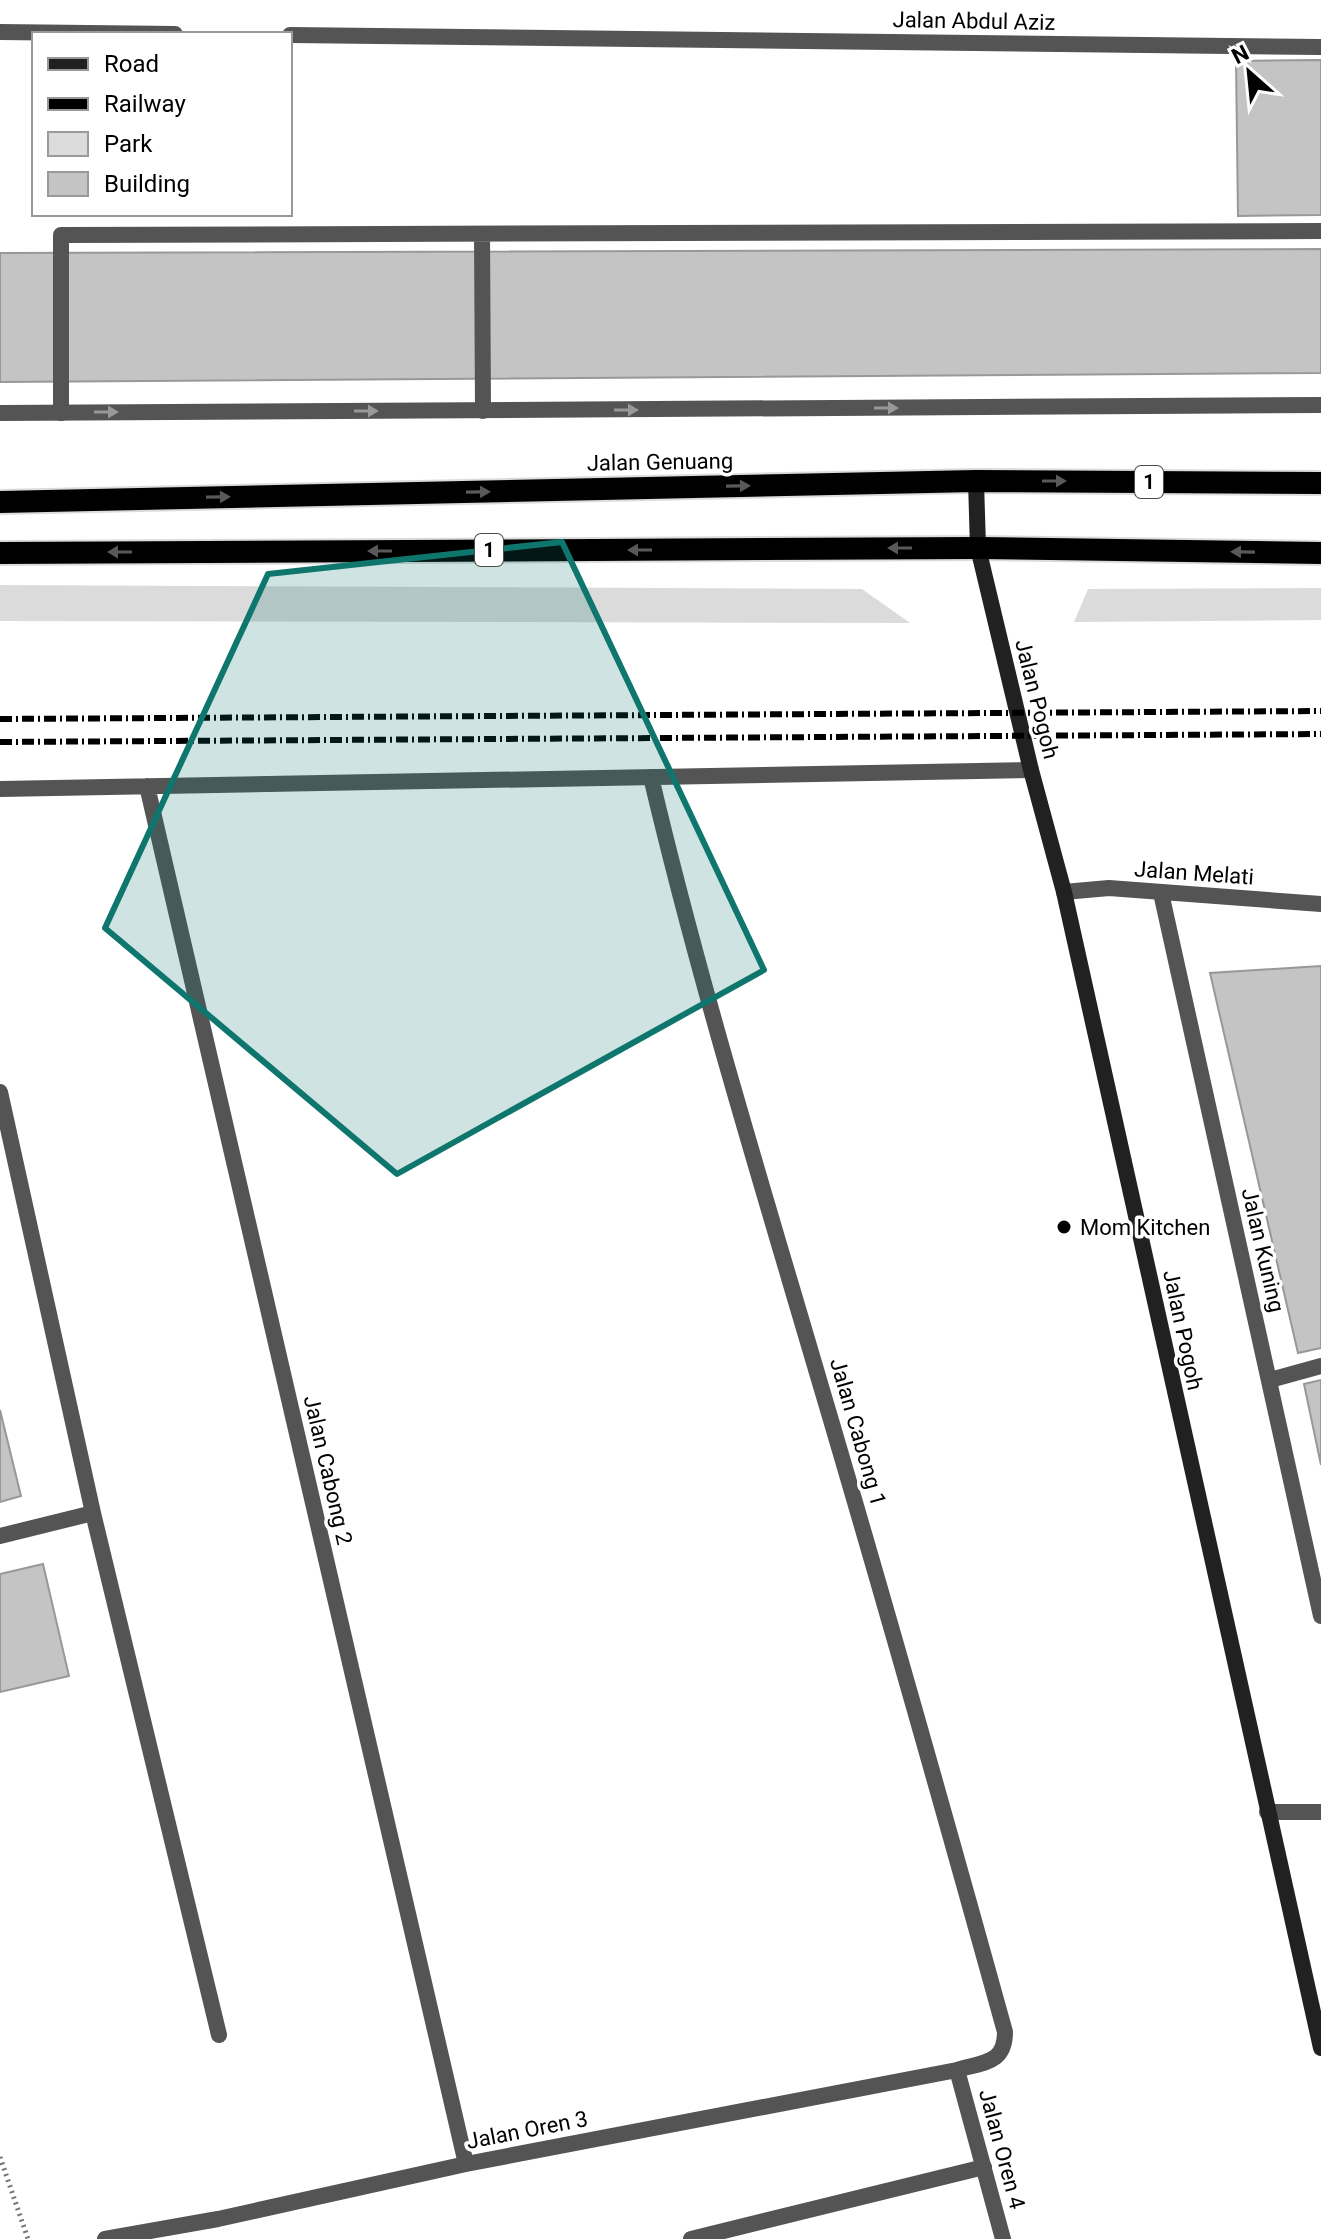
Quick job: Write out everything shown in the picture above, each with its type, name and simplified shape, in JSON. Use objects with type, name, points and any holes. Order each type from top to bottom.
[{"type":"highway","name":"Jalan Genuang","points":[[0,502],[976,481],[1321,483]]},
{"type":"highway","name":"1","points":[[0,553],[978,548],[1321,553]]},
{"type":"main road","name":"Jalan Pogoh","points":[[976,481],[978,548],[1031,770],[1064,892],[1321,2048]]},
{"type":"street","points":[[0,32],[32,32]]},
{"type":"street","name":"Jalan Abdul Aziz","points":[[292,35],[1321,47]]},
{"type":"street","points":[[61,413],[61,235],[1321,231]]},
{"type":"street","points":[[482,234],[483,411]]},
{"type":"street","points":[[0,413],[1321,405]]},
{"type":"street","points":[[0,789],[1031,770]]},
{"type":"street","name":"Jalan Cabong 1","points":[[651,777],[669,854],[884,1598],[1005,2032],[1005,2048],[997,2058],[957,2070]]},
{"type":"street","name":"Jalan Cabong 2","points":[[147,786],[466,2164]]},
{"type":"street","name":"Jalan Melati","points":[[1064,892],[1109,888],[1321,904]]},
{"type":"street","name":"Jalan Kuning","points":[[1161,893],[1321,1616]]},
{"type":"street","points":[[0,1092],[93,1513],[219,2035]]},
{"type":"street","points":[[1270,1380],[1321,1366]]},
{"type":"street","points":[[0,1536],[93,1513]]},
{"type":"street","points":[[1267,1812],[1321,1812]]},
{"type":"street","name":"Jalan Oren 3","points":[[105,2239],[233,2216],[466,2164],[957,2070]]},
{"type":"street","name":"Jalan Oren 4","points":[[957,2070],[1003,2239]]},
{"type":"street","points":[[691,2239],[984,2167]]},
{"type":"path","points":[[0,2157],[28,2239]]},
{"type":"highlighted area","points":[[562,542],[764,970],[397,1174],[105,928],[268,574]]},
{"type":"green space","points":[[0,585],[862,589],[910,623],[0,621]]},
{"type":"green space","points":[[1321,588],[1321,620],[1074,622],[1088,589]]},
{"type":"building","points":[[1321,60],[1321,215],[1238,216],[1236,61]]},
{"type":"building","points":[[1321,249],[1321,373],[0,382],[0,253]]},
{"type":"building","points":[[1321,966],[1321,1348],[1298,1353],[1210,973]]},
{"type":"building","points":[[1321,1380],[1321,1465],[1304,1384]]},
{"type":"building","points":[[0,1410],[21,1496],[0,1502]]},
{"type":"building","points":[[43,1564],[69,1676],[0,1692],[0,1574]]},
{"type":"railway","points":[[0,719],[1321,711]]},
{"type":"railway","points":[[0,742],[1321,734]]},
{"type":"place","name":"Mom Kitchen","points":[[1064,1227]]}]
